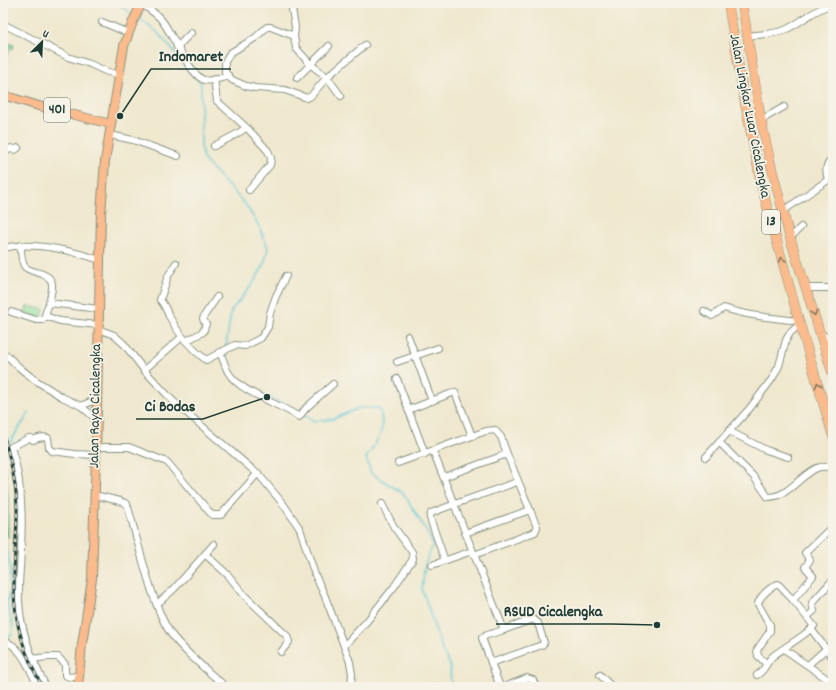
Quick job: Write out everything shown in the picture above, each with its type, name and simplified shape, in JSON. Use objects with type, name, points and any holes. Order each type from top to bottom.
[{"type":"highway","name":"Jalan Lingkar Luar Cicalengka","points":[[728,3],[745,103],[762,188],[799,323],[833,436]]},
{"type":"highway","name":"Jalan Lingkar Luar Cicalengka","points":[[742,3],[761,120],[770,161],[790,238],[833,375]]},
{"type":"main road","name":"Jalan Raya Cicalengka","points":[[78,687],[82,644],[92,579],[103,180],[123,52],[128,33],[141,5]]},
{"type":"main road","name":"401","points":[[3,95],[42,107],[111,124]]},
{"type":"street","points":[[291,3],[295,27],[294,36],[296,48],[310,64],[327,77],[340,96]]},
{"type":"street","points":[[747,36],[786,30],[823,5],[833,4]]},
{"type":"street","points":[[141,5],[159,17],[188,64],[201,78],[206,80],[229,76]]},
{"type":"street","points":[[102,22],[128,33]]},
{"type":"street","points":[[5,25],[68,56],[105,71],[120,75]]},
{"type":"street","points":[[294,36],[269,27],[264,29],[255,38],[230,53],[224,62],[225,72],[237,83],[246,86],[285,90],[307,98],[311,96],[327,77],[366,45]]},
{"type":"street","points":[[177,47],[191,33]]},
{"type":"street","points":[[297,78],[329,46]]},
{"type":"street","points":[[214,79],[217,101],[268,151],[271,160],[270,165],[249,190]]},
{"type":"street","points":[[761,120],[784,107]]},
{"type":"street","points":[[214,146],[246,128]]},
{"type":"street","points":[[110,135],[133,140],[178,156]]},
{"type":"street","points":[[3,151],[6,152],[11,148],[15,150],[18,148]]},
{"type":"street","points":[[783,211],[830,181],[826,168],[833,157]]},
{"type":"street","points":[[790,238],[801,227]]},
{"type":"street","points":[[3,248],[20,245],[86,255],[100,260]]},
{"type":"street","points":[[11,312],[36,320],[42,320],[45,316],[52,289],[52,284],[46,274],[26,268],[23,263],[20,245]]},
{"type":"street","points":[[176,263],[168,276],[160,300],[165,305],[168,315],[184,339],[192,349],[206,360],[236,345],[245,346],[261,338],[268,327],[270,313],[276,296],[286,276]]},
{"type":"street","points":[[806,288],[833,288]]},
{"type":"street","points":[[144,370],[184,339],[203,332],[206,324],[203,319],[204,316],[217,297]]},
{"type":"street","points":[[49,303],[99,309]]},
{"type":"street","points":[[704,311],[712,316],[724,308],[751,315],[799,323]]},
{"type":"street","points":[[45,316],[98,327],[114,335],[124,344],[144,370],[173,401],[258,474],[284,505],[300,529],[315,575],[324,594],[350,662],[352,674],[351,687]]},
{"type":"street","points":[[706,457],[757,401],[779,366],[786,340],[799,323]]},
{"type":"street","points":[[820,333],[833,342]]},
{"type":"street","points":[[408,336],[432,401]]},
{"type":"street","points":[[397,362],[438,348]]},
{"type":"street","points":[[3,352],[16,365],[35,380],[62,397],[81,406],[96,419]]},
{"type":"street","points":[[221,352],[228,372],[240,384],[254,394],[285,408],[299,417],[306,408],[333,384]]},
{"type":"street","points":[[397,379],[425,454]]},
{"type":"street","points":[[408,410],[455,392],[472,436]]},
{"type":"street","points":[[81,406],[97,399]]},
{"type":"street","points":[[398,463],[486,431],[495,430],[501,437],[517,482],[537,527],[535,532],[432,565]]},
{"type":"street","points":[[729,431],[766,450],[788,457]]},
{"type":"street","points":[[46,687],[32,659],[26,642],[21,618],[19,601],[21,498],[17,467],[11,447],[29,438],[33,440],[40,437],[45,437],[48,438],[49,447],[52,451],[75,454],[129,447],[167,462],[212,515],[221,515],[258,474]]},
{"type":"street","points":[[719,442],[754,477],[768,497],[776,496],[789,489],[818,468],[833,467]]},
{"type":"street","points":[[433,451],[504,630]]},
{"type":"street","points":[[444,477],[507,454]]},
{"type":"street","points":[[445,561],[430,516],[434,512],[517,482]]},
{"type":"street","points":[[94,495],[127,504],[151,591],[159,612],[170,633],[201,665],[226,687]]},
{"type":"street","points":[[344,646],[390,592],[414,559],[412,552],[394,527],[382,504]]},
{"type":"street","points":[[465,533],[530,510]]},
{"type":"street","points":[[794,600],[813,576],[805,567],[810,560],[805,553],[833,526]]},
{"type":"street","points":[[156,604],[174,589],[214,544]]},
{"type":"street","points":[[205,554],[228,575],[244,596],[288,636],[289,642],[281,652]]},
{"type":"street","points":[[807,617],[814,611],[812,603],[830,583]]},
{"type":"street","points":[[757,675],[762,672],[766,663],[814,626],[794,600],[778,584],[764,594],[759,600],[758,604],[770,625],[770,631],[756,650],[758,656],[766,663]]},
{"type":"street","points":[[490,663],[542,645],[544,643],[538,623],[533,619],[482,638],[490,663],[500,687]]},
{"type":"street","points":[[811,629],[833,658]]},
{"type":"street","points":[[3,642],[8,643],[17,649],[39,687]]},
{"type":"street","points":[[784,649],[833,683]]},
{"type":"street","points":[[808,665],[826,649]]},
{"type":"street","points":[[32,659],[58,657],[65,664],[65,675],[69,677],[79,676]]},
{"type":"street","points":[[600,675],[612,687]]},
{"type":"street","points":[[504,687],[527,678],[532,680],[536,687]]},
{"type":"green space","points":[[3,41],[14,45],[13,49],[10,48],[7,56],[5,56],[3,60]]},
{"type":"green space","points":[[27,306],[44,309],[42,318],[25,315]]},
{"type":"green space","points":[[3,459],[8,498],[8,538],[3,519]]},
{"type":"waterway","points":[[116,3],[132,14]]},
{"type":"waterway","points":[[137,17],[157,32],[188,68]]},
{"type":"waterway","points":[[197,78],[201,84],[201,146],[203,159],[245,204],[259,226],[268,248],[264,265],[254,282],[231,311],[226,347]]},
{"type":"waterway","points":[[226,353],[227,363]]},
{"type":"waterway","points":[[241,382],[251,388]]},
{"type":"waterway","points":[[259,393],[301,412]]},
{"type":"waterway","points":[[304,415],[314,421],[333,419],[359,408],[379,408],[382,429],[366,458],[371,473],[404,494],[426,530],[433,545],[425,564],[422,589],[443,652],[450,665],[451,687]]},
{"type":"waterway","points":[[9,444],[12,442],[12,439],[29,413]]},
{"type":"waterway","points":[[3,526],[10,568],[10,591],[7,603],[13,625],[13,634],[10,636],[3,636]]},
{"type":"railway","points":[[3,433],[13,472],[17,501],[14,578],[18,627],[26,652],[43,687]]},
{"type":"place","name":"Indomaret","points":[[120,116]]},
{"type":"place","name":"Ci Bodas","points":[[267,397]]},
{"type":"place","name":"RSUD Cicalengka","points":[[657,625]]}]
